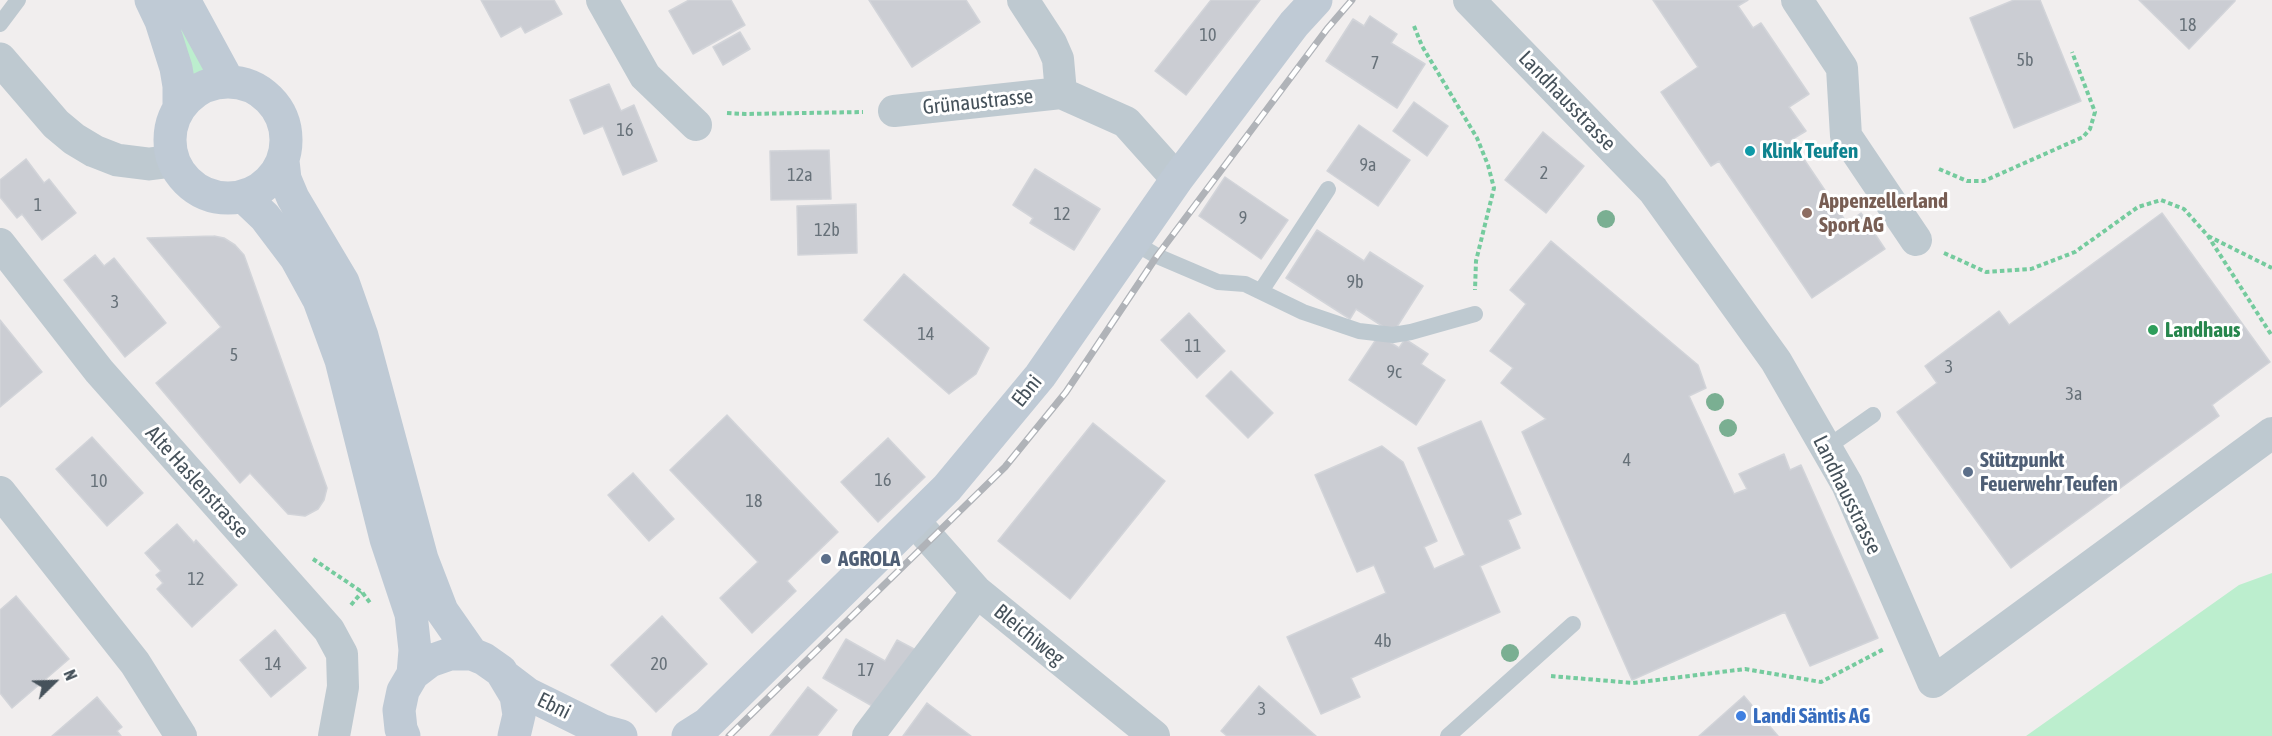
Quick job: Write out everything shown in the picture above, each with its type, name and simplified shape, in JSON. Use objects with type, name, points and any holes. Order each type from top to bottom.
[{"type":"main road","points":[[151,0],[161,21],[176,68],[179,108]]},
{"type":"main road","points":[[184,0],[228,81]]},
{"type":"main road","name":"Ebni","points":[[688,736],[707,724],[915,522],[947,488],[1040,376],[1177,179],[1294,24],[1316,0]]},
{"type":"main road","points":[[228,81],[246,84],[264,93],[277,107],[284,124],[287,142],[283,161],[274,177],[261,189],[229,199],[201,192],[188,183],[173,161],[170,134],[179,108],[192,94],[209,85],[228,81]]},
{"type":"main road","points":[[283,161],[285,179],[293,198],[343,282],[362,336],[423,559],[442,611],[471,654]]},
{"type":"main road","points":[[244,196],[265,217],[296,258],[319,300],[341,360],[386,539],[411,614],[415,650],[413,674]]},
{"type":"main road","points":[[404,736],[400,729],[399,710],[403,691],[413,674],[430,661],[450,654],[471,654]]},
{"type":"main road","name":"Ebni","points":[[471,654],[494,665],[528,694],[612,733]]},
{"type":"main road","points":[[507,678],[516,696],[519,715],[514,736]]},
{"type":"main road","name":"Ebni","points":[[564,736],[612,733]]},
{"type":"street","points":[[602,0],[645,76],[688,117]]},
{"type":"street","name":"Grünaustrasse","points":[[1023,0],[1051,43],[1058,59],[1061,93]]},
{"type":"street","name":"Landhausstrasse","points":[[1469,0],[1653,190],[1776,361],[1847,484],[1934,682],[2272,433]]},
{"type":"street","points":[[1797,0],[1842,68],[1846,136],[1917,240]]},
{"type":"street","points":[[0,59],[56,124],[74,139],[94,151],[117,160],[149,164],[173,161]]},
{"type":"street","name":"Grünaustrasse","points":[[894,111],[1061,93],[1126,122],[1177,179]]},
{"type":"street","name":"Alte Haslenstrasse","points":[[0,244],[99,371],[328,630],[342,654],[343,687],[334,736]]},
{"type":"street","points":[[0,492],[135,663],[181,736]]},
{"type":"street","name":"Bleichiweg","points":[[915,522],[977,592],[1154,736]]},
{"type":"street","points":[[868,736],[977,592]]},
{"type":"lane","points":[[0,24],[18,0]]},
{"type":"lane","points":[[1261,291],[1328,189]]},
{"type":"lane","points":[[1133,242],[1157,256],[1218,282],[1245,284],[1303,312],[1359,331],[1393,334],[1412,332],[1475,314]]},
{"type":"lane","points":[[1826,448],[1873,415]]},
{"type":"lane","points":[[1448,736],[1573,624]]},
{"type":"path","points":[[1414,26],[1422,46],[1477,138],[1494,188],[1476,261],[1475,314]]},
{"type":"path","points":[[1939,169],[1967,181],[1984,180],[2083,137],[2090,129],[2095,112],[2072,52]]},
{"type":"path","points":[[688,117],[894,111]]},
{"type":"path","points":[[1917,240],[1986,272],[2031,269],[2075,252],[2138,207],[2162,200],[2184,209],[2208,236],[2272,336]]},
{"type":"path","points":[[2208,236],[2272,268]]},
{"type":"path","points":[[355,600],[362,592]]},
{"type":"path","points":[[1546,676],[1633,683],[1745,669],[1821,682],[1912,635]]},
{"type":"green space","points":[[174,0],[210,72],[192,78]]},
{"type":"green space","points":[[2272,573],[2272,736],[2026,736],[2239,585]]},
{"type":"building","points":[[481,0],[554,0],[562,14],[525,33],[521,26],[501,37]]},
{"type":"building","points":[[689,0],[731,0],[745,25],[693,54],[669,11]]},
{"type":"building","points":[[869,0],[966,0],[980,22],[912,67]]},
{"type":"building","points":[[1211,0],[1260,0],[1186,95],[1155,71]]},
{"type":"building","name":"Klink Teufen","points":[[1653,0],[1748,0],[1738,6],[1753,28],[1761,23],[1809,94],[1789,107],[1806,131],[1791,140],[1847,223],[1861,213],[1885,249],[1812,298],[1719,161],[1711,166],[1661,92],[1698,67]]},
{"type":"building","points":[[2014,0],[2040,0],[2081,101],[2014,128],[1970,18]]},
{"type":"building","points":[[2139,0],[2235,0],[2235,1],[2189,49]]},
{"type":"building","points":[[1370,16],[1397,34],[1391,43],[1425,64],[1397,108],[1326,61],[1353,19],[1364,26]]},
{"type":"building","points":[[740,32],[750,49],[723,65],[713,47]]},
{"type":"building","points":[[609,84],[621,111],[634,105],[657,161],[623,175],[603,126],[584,134],[570,100]]},
{"type":"building","points":[[1414,102],[1448,126],[1427,156],[1393,131]]},
{"type":"building","points":[[1359,125],[1410,160],[1378,206],[1327,171]]},
{"type":"building","points":[[1543,132],[1584,166],[1546,213],[1505,180]]},
{"type":"building","points":[[829,150],[831,199],[771,200],[770,151]]},
{"type":"building","points":[[26,159],[44,183],[49,179],[76,213],[42,240],[22,214],[17,218],[0,197],[0,180]]},
{"type":"building","points":[[1035,169],[1100,209],[1074,250],[1030,223],[1033,218],[1013,205]]},
{"type":"building","points":[[1225,177],[1288,220],[1261,259],[1199,216]]},
{"type":"building","points":[[856,204],[857,253],[798,255],[797,206]]},
{"type":"building","points":[[2162,213],[2270,362],[2212,405],[2219,416],[2011,568],[1897,412],[1937,383],[1925,366],[1999,311],[2009,325]]},
{"type":"building","points":[[1317,230],[1364,261],[1370,252],[1423,286],[1393,333],[1356,309],[1350,319],[1286,278]]},
{"type":"building","points":[[214,236],[224,238],[244,255],[327,488],[324,500],[318,509],[305,516],[288,514],[250,473],[240,483],[156,383],[221,327],[147,238]]},
{"type":"building","points":[[1551,241],[1698,365],[1706,388],[1689,396],[1734,494],[1747,489],[1739,474],[1784,454],[1790,470],[1801,465],[1878,638],[1810,666],[1785,612],[1632,680],[1522,432],[1546,419],[1501,383],[1513,368],[1490,351],[1526,304],[1510,290]]},
{"type":"building","points":[[95,255],[104,266],[114,258],[166,323],[125,357],[64,280]]},
{"type":"building","points":[[904,274],[989,348],[976,374],[949,394],[864,320]]},
{"type":"building","points":[[1189,313],[1225,351],[1197,378],[1161,340]]},
{"type":"building","points":[[0,320],[42,372],[0,407]]},
{"type":"building","points":[[1379,335],[1399,348],[1405,339],[1428,354],[1421,364],[1445,380],[1416,425],[1349,380]]},
{"type":"building","points":[[1231,371],[1273,413],[1248,438],[1206,396]]},
{"type":"building","points":[[727,415],[838,532],[787,581],[796,591],[752,633],[720,598],[758,562],[670,470]]},
{"type":"building","points":[[1481,421],[1521,514],[1508,520],[1520,548],[1480,566],[1500,612],[1351,678],[1360,697],[1321,714],[1287,637],[1386,593],[1374,565],[1357,572],[1315,475],[1382,446],[1403,462],[1437,541],[1424,547],[1434,569],[1465,555],[1418,448]]},
{"type":"building","points":[[1093,423],[1165,481],[1070,599],[998,541]]},
{"type":"building","points":[[92,437],[143,493],[107,526],[56,469]]},
{"type":"building","points":[[888,438],[925,477],[878,522],[841,482]]},
{"type":"building","points":[[633,473],[674,519],[649,541],[608,495]]},
{"type":"building","points":[[177,524],[194,543],[196,540],[237,585],[192,627],[157,589],[163,583],[156,575],[161,571],[145,553]]},
{"type":"building","points":[[16,596],[69,659],[12,708],[0,693],[0,610]]},
{"type":"building","points":[[662,616],[707,664],[656,712],[611,665]]},
{"type":"building","points":[[275,630],[306,668],[271,697],[240,660]]},
{"type":"building","points":[[846,639],[885,661],[897,640],[916,650],[881,711],[823,678]]},
{"type":"building","points":[[1259,686],[1316,736],[1227,736],[1221,731]]},
{"type":"building","points":[[808,687],[837,710],[817,736],[770,736]]},
{"type":"building","name":"Landi Säntis AG","points":[[1744,696],[1778,736],[1699,736]]},
{"type":"building","points":[[97,697],[122,727],[117,731],[121,736],[52,736]]},
{"type":"building","points":[[927,703],[971,736],[903,736]]},
{"type":"railway","points":[[729,736],[1005,467],[1066,392],[1157,256],[1327,29],[1352,0]]},
{"type":"place","name":"Klink Teufen","points":[[1750,151]]},
{"type":"place","name":"Appenzellerland Sport AG","points":[[1807,213]]},
{"type":"place","name":"Landhaus","points":[[2153,330]]},
{"type":"place","name":"Stützpunkt Feuerwehr Teufen","points":[[1968,472]]},
{"type":"place","name":"AGROLA","points":[[826,559]]},
{"type":"place","name":"Landi Säntis AG","points":[[1741,716]]}]
